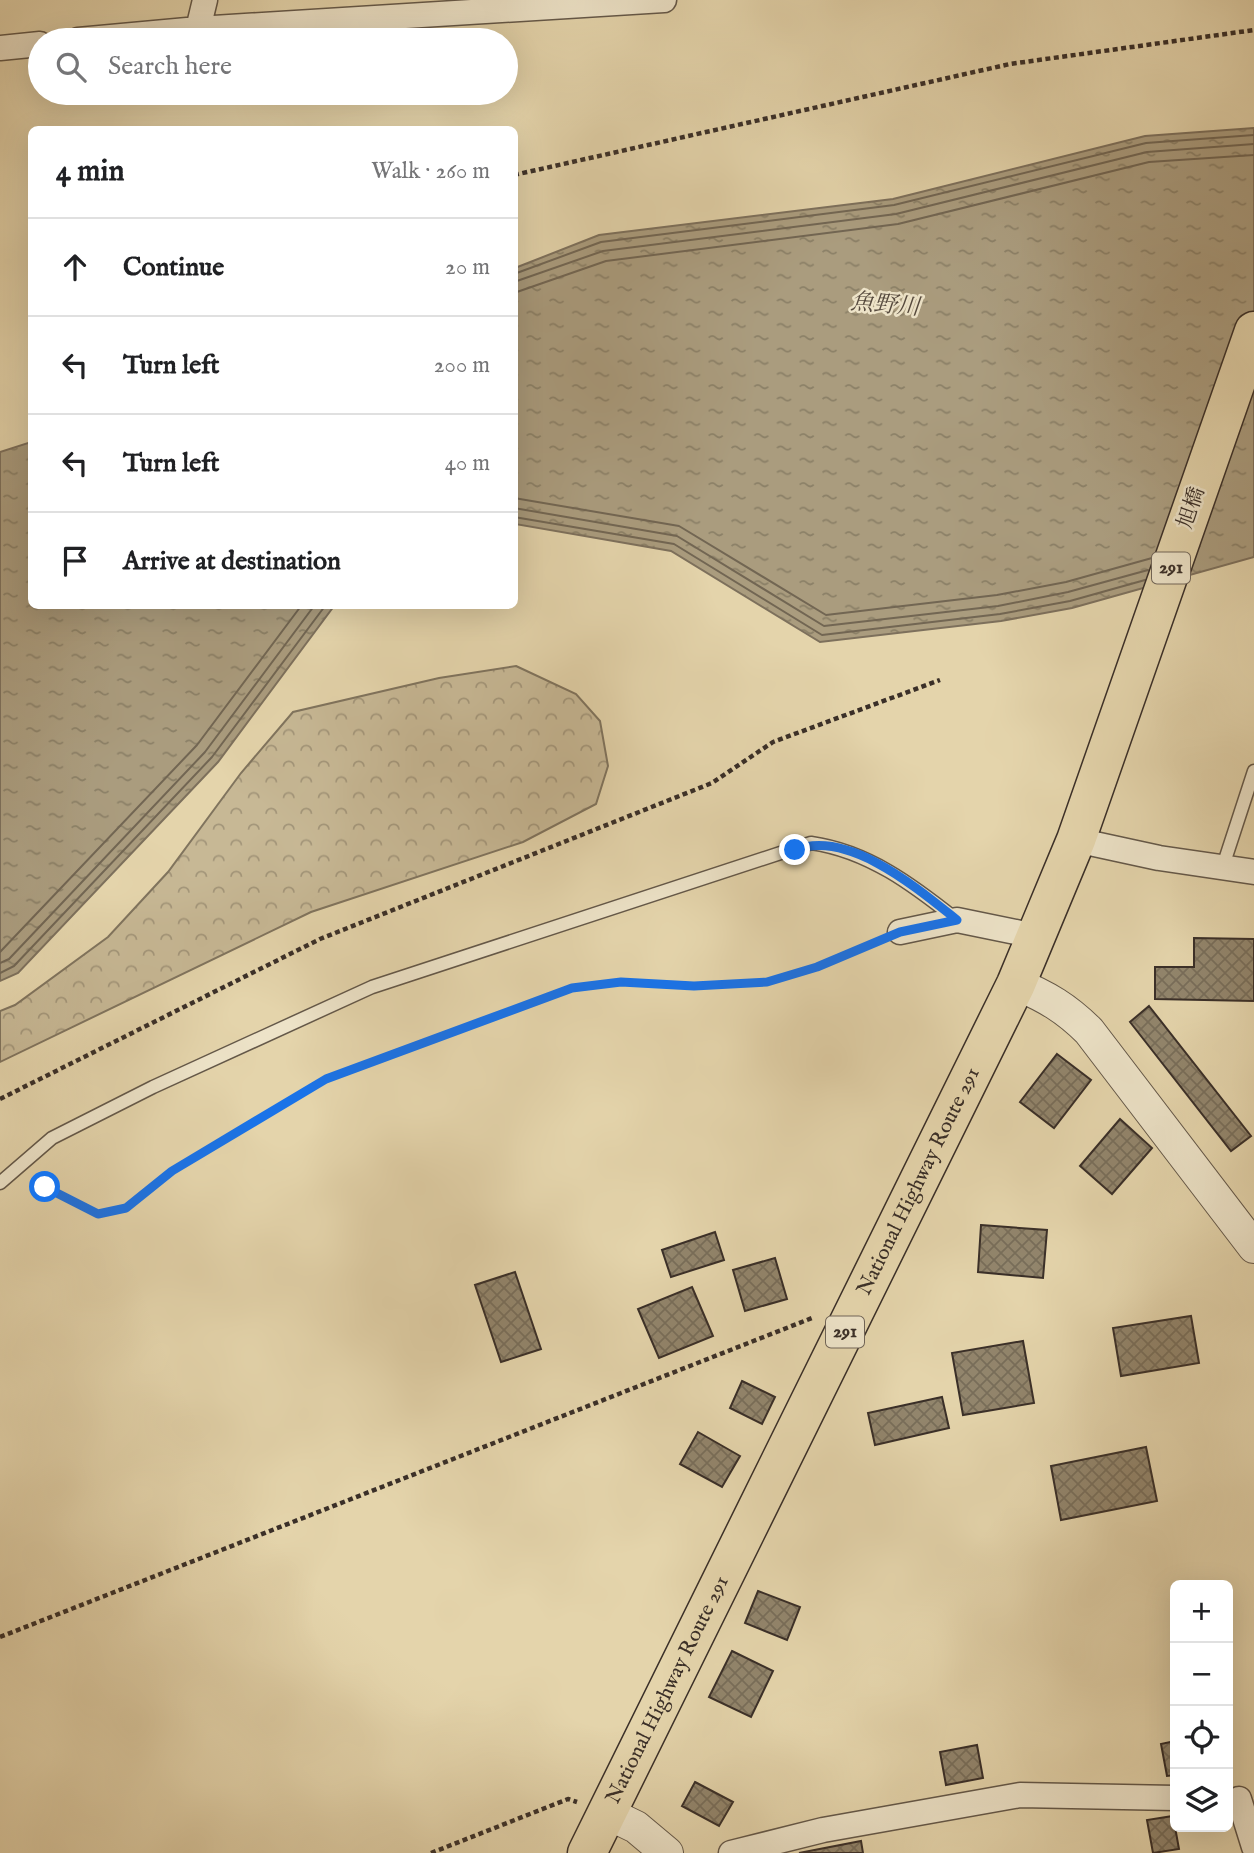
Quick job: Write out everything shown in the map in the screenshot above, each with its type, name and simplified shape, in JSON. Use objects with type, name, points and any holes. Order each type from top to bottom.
[{"type":"highway","name":"旭橋","points":[[1082,822],[1254,331]]},
{"type":"highway","name":"National Highway Route 291","points":[[587,1853],[1016,984],[1082,822]]},
{"type":"street","points":[[198,28],[205,0]]},
{"type":"street","points":[[214,28],[664,0]]},
{"type":"street","points":[[0,48],[28,45]]},
{"type":"street","points":[[1082,822],[1159,858],[1254,872]]},
{"type":"street","points":[[900,932],[957,920],[1035,936]]},
{"type":"street","points":[[1016,984],[1044,995],[1068,1010],[1089,1031],[1254,1247]]},
{"type":"street","points":[[732,1853],[823,1830],[1020,1795],[1170,1798]]},
{"type":"street","points":[[1240,1798],[1254,1847]]},
{"type":"street","points":[[607,1813],[636,1827],[667,1853]]},
{"type":"lane","points":[[1223,866],[1254,771]]},
{"type":"lane","points":[[0,1183],[52,1138],[63,1132],[153,1087],[372,987],[811,843],[837,847],[866,859],[916,887],[957,920]]},
{"type":"path","points":[[518,174],[1010,64],[1254,30]]},
{"type":"path","points":[[0,1099],[320,939],[712,783],[773,742],[940,680]]},
{"type":"path","points":[[21,1167],[45,1187],[98,1214],[126,1208],[172,1171],[326,1079],[572,988],[621,982],[694,986],[767,982],[817,967],[900,932]]},
{"type":"path","points":[[0,1637],[819,1316],[850,1323]]},
{"type":"path","points":[[431,1853],[568,1799],[607,1813]]},
{"type":"green space","points":[[516,666],[576,694],[600,721],[608,766],[596,804],[523,842],[311,912],[0,1062],[0,1011],[15,1005],[108,937],[168,872],[241,773],[293,712],[439,678]]},
{"type":"water","name":"魚野川","points":[[1254,128],[1254,557],[1072,608],[1001,621],[820,642],[671,551],[518,525],[518,267],[599,235],[893,199],[1145,136]]},
{"type":"water","points":[[28,443],[28,609],[332,609],[218,762],[18,973],[0,981],[0,452]]},
{"type":"building","points":[[1194,938],[1254,939],[1254,1001],[1155,999],[1155,967],[1194,967]]},
{"type":"building","points":[[1149,1006],[1251,1136],[1231,1151],[1130,1022]]},
{"type":"building","points":[[1057,1054],[1091,1080],[1054,1128],[1020,1102]]},
{"type":"building","points":[[1120,1119],[1152,1148],[1112,1194],[1080,1166]]},
{"type":"building","points":[[981,1225],[1047,1230],[1043,1278],[978,1272]]},
{"type":"building","points":[[715,1232],[724,1260],[671,1277],[662,1250]]},
{"type":"building","points":[[775,1258],[787,1299],[745,1311],[733,1270]]},
{"type":"building","points":[[515,1272],[541,1349],[501,1362],[475,1285]]},
{"type":"building","points":[[692,1287],[713,1336],[659,1358],[638,1309]]},
{"type":"building","points":[[1191,1316],[1199,1363],[1121,1376],[1113,1328]]},
{"type":"building","points":[[1023,1341],[1034,1403],[963,1415],[952,1353]]},
{"type":"building","points":[[742,1381],[775,1397],[762,1424],[730,1408]]},
{"type":"building","points":[[942,1397],[949,1428],[875,1445],[868,1413]]},
{"type":"building","points":[[698,1432],[740,1456],[722,1487],[680,1464]]},
{"type":"building","points":[[1146,1447],[1157,1501],[1061,1520],[1051,1466]]},
{"type":"building","points":[[758,1591],[800,1607],[787,1640],[745,1623]]},
{"type":"building","points":[[732,1651],[773,1671],[751,1717],[709,1697]]},
{"type":"building","points":[[1170,1742],[1170,1776],[1167,1776],[1161,1744]]},
{"type":"building","points":[[977,1745],[983,1778],[946,1785],[940,1752]]},
{"type":"building","points":[[695,1782],[733,1802],[719,1826],[682,1806]]},
{"type":"building","points":[[1170,1816],[1170,1832],[1176,1832],[1179,1849],[1153,1853],[1147,1820]]},
{"type":"building","points":[[861,1841],[863,1853],[799,1853]]},
{"type":"route","points":[[45,1187],[98,1214],[126,1208],[172,1171],[326,1079],[572,988],[621,982],[694,986],[767,982],[817,967],[900,932],[957,920],[916,887],[866,859],[837,847],[811,843],[795,850]]}]
